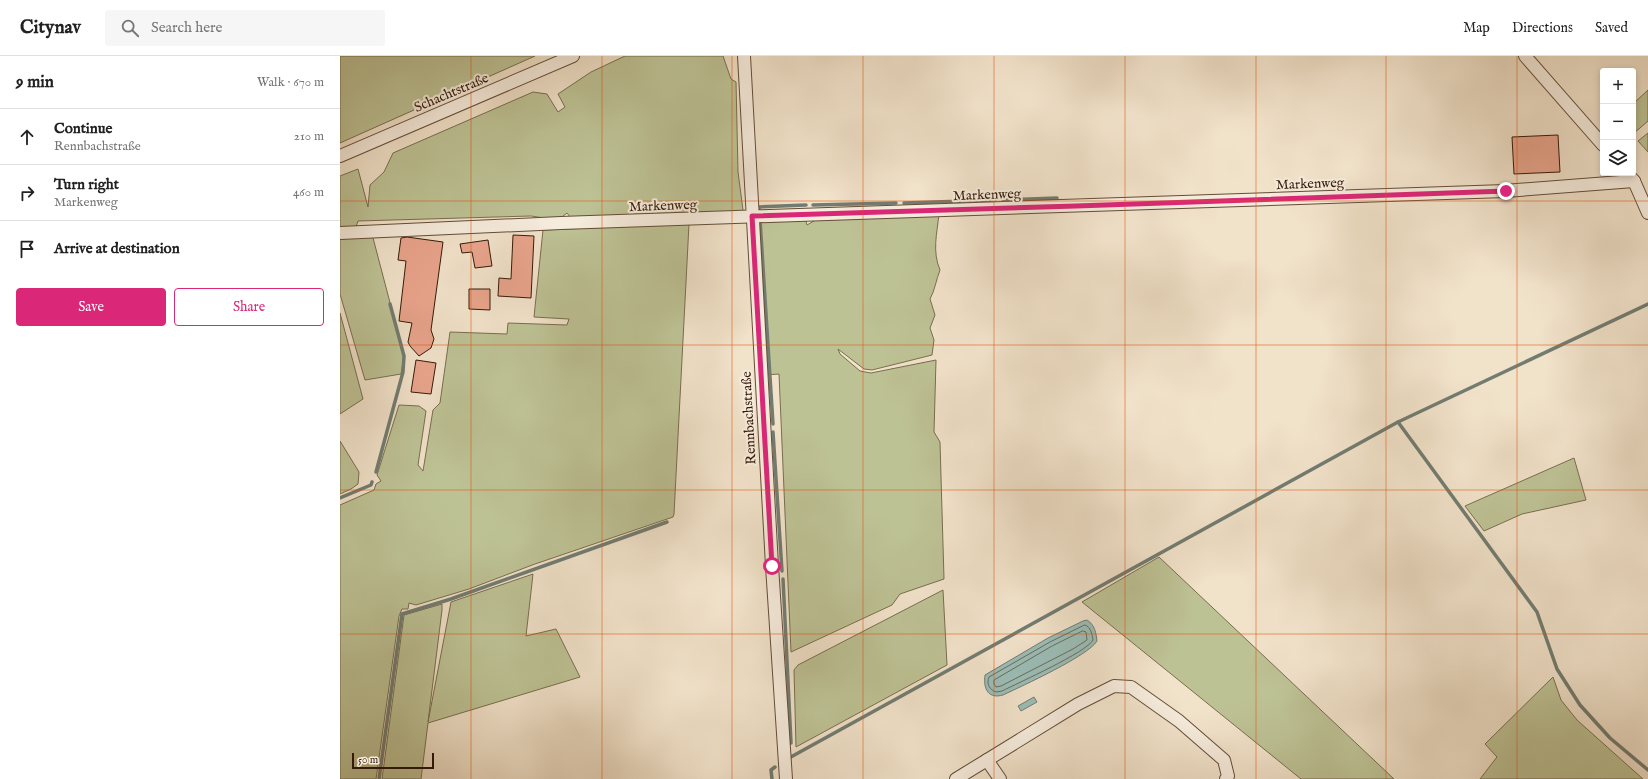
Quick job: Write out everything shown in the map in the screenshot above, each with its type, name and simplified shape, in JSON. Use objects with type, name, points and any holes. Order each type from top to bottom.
[{"type":"street","name":"Schachtstraße","points":[[340,156],[573,56]]},
{"type":"street","name":"Rennbachstraße","points":[[744,56],[752,216],[786,779]]},
{"type":"street","points":[[1525,56],[1600,142]]},
{"type":"street","name":"Markenweg","points":[[340,233],[561,223],[740,218],[752,216],[1506,191],[1630,177]]},
{"type":"street","points":[[1630,177],[1648,213]]},
{"type":"street","points":[[956,779],[1078,704],[1114,686],[1131,687],[1180,721],[1224,760],[1228,776],[1226,779]]},
{"type":"street","points":[[987,760],[1000,779]]},
{"type":"green space","points":[[340,56],[535,56],[340,143]]},
{"type":"green space","points":[[625,56],[723,56],[731,79],[736,82],[738,172],[743,210],[741,212],[571,218],[567,213],[558,220],[531,216],[358,221],[356,227],[340,229],[340,176],[358,169],[368,207],[370,185],[384,172],[393,153],[533,92],[547,94],[558,112],[565,107],[558,94],[591,72]]},
{"type":"green space","points":[[1648,90],[1648,121],[1636,131],[1636,104],[1636,101]]},
{"type":"green space","points":[[1648,133],[1648,152],[1638,141]]},
{"type":"green space","points":[[939,214],[936,235],[936,256],[940,270],[930,299],[935,315],[930,328],[934,340],[932,355],[872,370],[864,369],[838,349],[840,354],[860,371],[871,373],[936,360],[934,432],[940,442],[944,579],[900,594],[892,605],[791,652],[779,374],[765,375],[758,220],[805,217],[807,225],[819,218]]},
{"type":"green space","points":[[689,224],[673,517],[535,564],[469,589],[416,605],[409,603],[408,609],[402,609],[399,616],[376,779],[340,779],[340,505],[374,490],[376,484],[381,481],[377,475],[399,405],[419,406],[426,411],[418,465],[423,471],[433,410],[440,403],[450,332],[507,334],[508,323],[567,325],[569,319],[534,317],[543,230]]},
{"type":"green space","points":[[372,234],[404,356],[401,374],[365,380],[340,294],[340,235]]},
{"type":"green space","points":[[340,313],[363,399],[340,414]]},
{"type":"green space","points":[[340,441],[359,472],[358,484],[340,494]]},
{"type":"green space","points":[[1574,458],[1586,500],[1522,514],[1484,531],[1465,506]]},
{"type":"green space","points":[[1159,557],[1394,779],[1301,779],[1082,602]]},
{"type":"green space","points":[[533,574],[526,636],[556,629],[580,677],[428,723],[421,779],[382,779],[404,615],[442,604],[428,722],[451,602]]},
{"type":"green space","points":[[943,590],[947,665],[796,747],[794,670],[798,665]]},
{"type":"green space","points":[[1553,677],[1561,700],[1577,720],[1643,779],[1480,779],[1497,757],[1485,744]]},
{"type":"water","points":[[1087,620],[1096,632],[1097,638],[1097,641],[1091,647],[1054,670],[1003,695],[994,696],[988,692],[985,685],[985,675],[1048,638]]},
{"type":"water","points":[[1034,697],[1037,702],[1021,711],[1018,706]]},
{"type":"building","points":[[1558,135],[1560,172],[1514,174],[1512,137]]},
{"type":"building","points":[[513,235],[534,236],[531,298],[498,296],[499,278],[511,279]]},
{"type":"building","points":[[407,237],[443,242],[431,330],[434,339],[431,348],[419,356],[408,342],[412,323],[399,321],[406,261],[398,260],[401,238]]},
{"type":"building","points":[[488,240],[492,266],[475,268],[472,252],[462,253],[460,244]]},
{"type":"building","points":[[469,289],[490,289],[490,310],[469,309]]},
{"type":"building","points":[[416,360],[436,363],[431,394],[411,392]]},
{"type":"waterway","points":[[1003,200],[1057,198]]},
{"type":"waterway","points":[[904,203],[995,200]]},
{"type":"waterway","points":[[813,205],[896,203]]},
{"type":"waterway","points":[[759,209],[759,207],[806,205]]},
{"type":"waterway","points":[[760,220],[773,424]]},
{"type":"waterway","points":[[376,472],[403,372],[404,356],[390,304]]},
{"type":"waterway","points":[[789,758],[1398,422],[1648,304]]},
{"type":"waterway","points":[[1398,422],[1537,612],[1557,669],[1580,705],[1610,738],[1648,770]]},
{"type":"waterway","points":[[773,432],[782,571]]},
{"type":"waterway","points":[[340,498],[371,485],[372,482]]},
{"type":"waterway","points":[[379,779],[402,614],[451,599],[667,522]]},
{"type":"waterway","points":[[783,579],[791,743]]},
{"type":"waterway","points":[[772,779],[771,770],[775,767]]},
{"type":"route","points":[[772,566],[752,216],[1506,191]]}]
